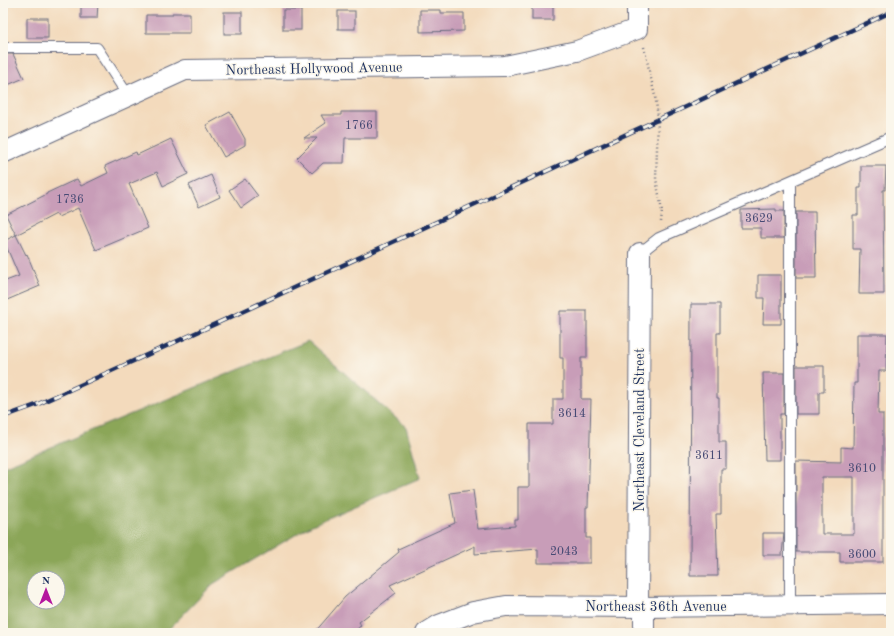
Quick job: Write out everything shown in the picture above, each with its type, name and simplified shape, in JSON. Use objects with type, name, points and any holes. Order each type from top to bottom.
[{"type":"street","points":[[637,3],[640,38]]},
{"type":"street","name":"Northeast Hollywood Avenue","points":[[3,153],[129,97],[185,70],[505,66],[640,38]]},
{"type":"street","name":"Northeast Cleveland Street","points":[[640,253],[641,607],[644,633]]},
{"type":"street","name":"Northeast 36th Avenue","points":[[426,633],[439,625],[473,612],[506,606],[641,607],[891,604]]},
{"type":"lane","points":[[3,48],[97,48],[129,97]]},
{"type":"lane","points":[[640,253],[659,238],[891,137]]},
{"type":"lane","points":[[790,182],[790,605]]},
{"type":"path","points":[[640,38],[657,107],[656,179],[662,211],[659,238]]},
{"type":"green space","points":[[308,341],[406,427],[420,478],[312,525],[213,584],[165,633],[3,633],[3,467]]},
{"type":"building","points":[[81,3],[98,3],[97,18],[81,18]]},
{"type":"building","points":[[532,3],[553,3],[553,20],[532,20]]},
{"type":"building","points":[[283,10],[301,10],[301,30],[283,30]]},
{"type":"building","points":[[420,10],[441,10],[441,13],[464,13],[464,31],[420,32]]},
{"type":"building","points":[[338,11],[355,11],[355,29],[338,29]]},
{"type":"building","points":[[224,12],[242,12],[242,34],[224,34]]},
{"type":"building","points":[[172,13],[190,13],[190,33],[146,33],[146,15],[172,15]]},
{"type":"building","points":[[27,18],[48,18],[48,38],[27,38]]},
{"type":"building","points":[[3,54],[13,54],[24,78],[3,87]]},
{"type":"building","points":[[230,112],[245,139],[245,145],[224,157],[206,125]]},
{"type":"building","points":[[341,112],[377,112],[377,138],[345,138],[344,163],[323,163],[312,173],[297,158],[317,138],[304,138],[326,123],[321,115],[341,115]]},
{"type":"building","points":[[171,139],[188,174],[163,186],[157,172],[129,184],[148,228],[96,250],[78,208],[58,217],[56,214],[16,235],[6,215],[77,179],[81,186],[108,173],[105,166],[136,152],[137,155]]},
{"type":"building","points":[[861,166],[886,166],[885,190],[883,190],[884,294],[859,294],[860,249],[853,249],[853,215],[858,215],[858,188],[861,188]]},
{"type":"building","points":[[211,175],[220,197],[199,207],[189,185]]},
{"type":"building","points":[[245,179],[258,196],[241,208],[229,190]]},
{"type":"building","points":[[776,209],[776,211],[784,211],[784,238],[761,238],[761,228],[741,228],[741,210]]},
{"type":"building","points":[[796,212],[815,212],[816,278],[796,278]]},
{"type":"building","points":[[16,235],[26,255],[27,254],[40,286],[7,300],[3,291],[3,282],[19,276],[4,241]]},
{"type":"building","points":[[758,275],[781,275],[781,324],[763,324],[764,298],[758,298]]},
{"type":"building","points":[[691,304],[720,304],[720,333],[717,333],[717,398],[719,398],[719,442],[726,442],[726,469],[721,469],[721,514],[716,514],[718,576],[690,576]]},
{"type":"building","points":[[560,311],[587,311],[587,358],[581,358],[581,399],[591,399],[588,507],[586,507],[586,538],[590,538],[590,563],[538,563],[538,549],[475,554],[475,546],[390,585],[396,593],[359,622],[361,625],[354,633],[314,633],[345,597],[399,552],[398,549],[455,523],[450,493],[473,490],[478,529],[515,526],[515,520],[518,520],[518,487],[529,487],[529,424],[553,424],[553,399],[563,399],[563,358],[560,358]]},
{"type":"building","points":[[857,334],[887,334],[886,371],[879,371],[878,414],[883,414],[883,562],[840,562],[840,552],[796,552],[796,461],[841,462],[841,447],[853,448],[854,383],[857,383]],"holes":[[[822,477],[854,477],[854,534],[822,534]]]},
{"type":"building","points":[[796,366],[824,366],[824,392],[819,392],[819,414],[796,414]]},
{"type":"building","points":[[763,373],[784,373],[784,414],[780,414],[780,460],[765,460]]},
{"type":"building","points":[[763,533],[784,533],[782,555],[763,555]]},
{"type":"railway","points":[[3,417],[36,405],[224,320],[891,12]]}]
